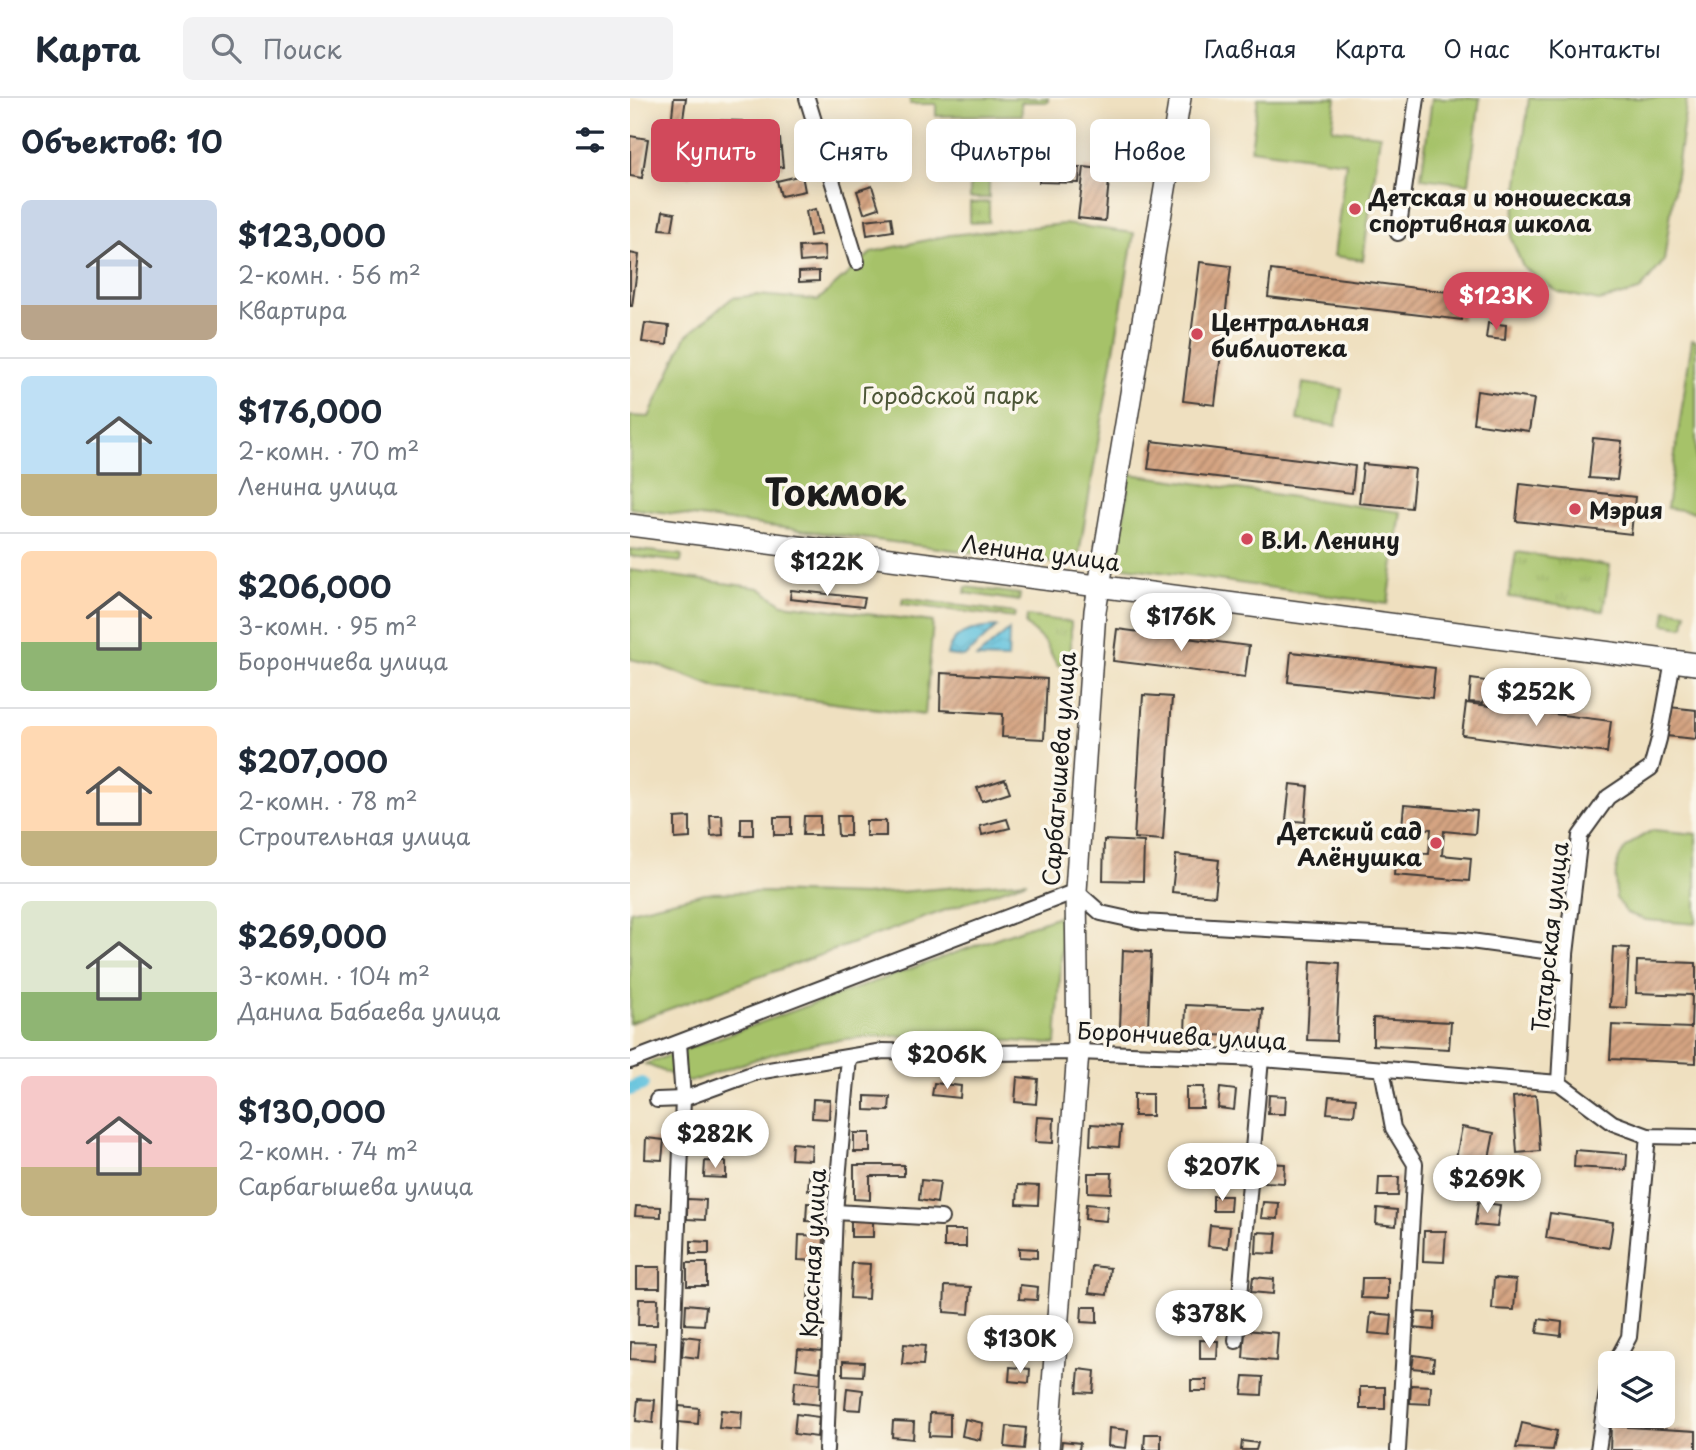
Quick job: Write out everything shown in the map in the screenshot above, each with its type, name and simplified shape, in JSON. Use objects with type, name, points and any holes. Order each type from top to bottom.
[{"type":"street","points":[[807,98],[857,262]]},
{"type":"street","name":"Сарбагышева улица","points":[[1048,1450],[1078,1052],[1076,891],[1095,611],[1180,98]]},
{"type":"street","points":[[1398,233],[1417,98]]},
{"type":"street","name":"Ленина улица","points":[[630,525],[1696,664]]},
{"type":"street","name":"Татарская улица","points":[[1559,1083],[1566,954],[1580,836],[1608,797],[1651,768],[1673,661]]},
{"type":"street","points":[[630,1061],[1076,891],[1101,913],[1142,922],[1463,940],[1566,954]]},
{"type":"street","points":[[669,1450],[683,1099],[679,1043]]},
{"type":"street","name":"Борончиева улица","points":[[657,1100],[683,1099],[757,1072],[883,1051],[994,1054],[1078,1052],[1261,1059],[1559,1083]]},
{"type":"street","name":"Красная улица","points":[[826,1450],[835,1212],[849,1058]]},
{"type":"street","points":[[1237,1341],[1261,1059]]},
{"type":"street","points":[[1382,1069],[1394,1128],[1415,1164],[1398,1450]]},
{"type":"street","points":[[1559,1083],[1614,1123],[1648,1136],[1696,1137]]},
{"type":"street","points":[[1621,1351],[1629,1337],[1648,1136]]},
{"type":"street","points":[[835,1212],[942,1218]]},
{"type":"street","points":[[1598,1450],[1601,1428]]},
{"type":"green space","points":[[910,98],[1048,98],[1048,102],[1021,102],[1022,115],[936,116],[936,104],[910,104]]},
{"type":"green space","name":"Детская и юношеская спортивная школа","points":[[1258,98],[1336,98],[1332,129],[1380,135],[1363,260],[1334,256],[1346,162],[1251,149]]},
{"type":"green space","points":[[1432,98],[1480,98],[1469,184],[1421,178]]},
{"type":"green space","points":[[1529,98],[1687,98],[1664,261],[1639,291],[1599,301],[1558,292],[1523,267],[1511,238]]},
{"type":"green space","points":[[970,182],[989,182],[989,198],[970,198]]},
{"type":"green space","points":[[989,202],[989,222],[970,223],[970,203]]},
{"type":"green space","name":"Городской парк","points":[[1064,224],[1134,233],[1077,566],[630,508],[630,416],[649,417],[686,336],[732,298],[757,295],[818,300],[872,252],[950,235]]},
{"type":"green space","points":[[1692,340],[1696,341],[1696,512],[1667,508]]},
{"type":"green space","points":[[1303,383],[1342,389],[1336,426],[1297,420]]},
{"type":"green space","points":[[1130,474],[1401,512],[1388,604],[1117,566]]},
{"type":"green space","points":[[630,549],[682,555],[681,562],[630,556]]},
{"type":"green space","points":[[1516,552],[1610,566],[1603,611],[1509,597]]},
{"type":"green space","points":[[630,570],[759,588],[783,604],[933,622],[925,715],[718,688],[660,666],[630,659]]},
{"type":"green space","points":[[966,587],[1020,594],[1019,601],[965,593]]},
{"type":"green space","points":[[903,598],[1015,613],[1014,618],[902,604]]},
{"type":"green space","points":[[1666,609],[1686,612],[1684,627],[1664,624]]},
{"type":"green space","points":[[1027,616],[1071,622],[1071,666],[1057,665],[1045,642],[1026,625]]},
{"type":"green space","points":[[1653,830],[1696,834],[1696,924],[1646,920],[1627,913],[1616,898],[1616,873],[1620,856],[1632,843]]},
{"type":"green space","points":[[1027,881],[630,1023],[630,911],[705,893],[863,895]]},
{"type":"green space","points":[[1064,914],[1056,1044],[943,1037],[858,1038],[794,1048],[690,1082],[645,1064]]},
{"type":"water","points":[[997,627],[964,657],[947,655],[954,640],[960,635],[981,628]]},
{"type":"water","points":[[1009,630],[1008,659],[976,658]]},
{"type":"building","points":[[674,98],[686,98],[683,119],[672,119]]},
{"type":"building","points":[[630,136],[648,139],[642,178],[630,176]]},
{"type":"building","points":[[780,139],[783,167],[780,167]]},
{"type":"building","points":[[1084,167],[1090,168],[1090,182],[1109,182],[1105,221],[1078,218]]},
{"type":"building","points":[[1076,168],[1080,168],[1079,183],[1039,182],[1076,182]]},
{"type":"building","points":[[794,177],[794,182],[803,182],[805,191],[781,196],[777,182]]},
{"type":"building","points":[[872,186],[879,208],[864,213],[857,191]]},
{"type":"building","points":[[816,209],[821,234],[810,236],[806,211]]},
{"type":"building","points":[[663,211],[675,213],[672,230],[660,229]]},
{"type":"building","points":[[891,217],[893,231],[867,235],[865,220]]},
{"type":"building","points":[[824,246],[825,260],[800,262],[799,247]]},
{"type":"building","points":[[630,253],[639,255],[632,306],[630,306]]},
{"type":"building","points":[[1200,262],[1231,266],[1215,405],[1183,401]]},
{"type":"building","points":[[1271,270],[1465,294],[1462,320],[1268,297]]},
{"type":"building","points":[[819,271],[819,281],[799,282],[799,272]]},
{"type":"building","points":[[645,323],[669,326],[667,345],[642,342]]},
{"type":"building","points":[[1488,323],[1506,325],[1505,340],[1486,338]]},
{"type":"building","points":[[1477,391],[1534,399],[1529,431],[1473,423]]},
{"type":"building","points":[[1593,438],[1622,441],[1617,480],[1589,478]]},
{"type":"building","points":[[1152,441],[1355,466],[1352,493],[1148,469]]},
{"type":"building","points":[[1363,464],[1415,469],[1411,508],[1359,503]]},
{"type":"building","name":"Мэрия","points":[[1520,484],[1635,497],[1631,534],[1516,521]]},
{"type":"building","points":[[791,590],[865,598],[863,607],[790,599]]},
{"type":"building","points":[[1117,629],[1249,646],[1245,677],[1113,661]]},
{"type":"building","points":[[1291,652],[1435,668],[1432,698],[1288,682]]},
{"type":"building","points":[[941,673],[1047,679],[1044,739],[1002,737],[1003,714],[940,710]]},
{"type":"building","points":[[1471,679],[1486,681],[1483,703],[1469,702]]},
{"type":"building","points":[[1143,695],[1172,697],[1163,840],[1134,838]]},
{"type":"building","points":[[1466,703],[1611,721],[1607,753],[1462,735]]},
{"type":"building","points":[[1669,707],[1696,710],[1696,739],[1666,736]]},
{"type":"building","points":[[1005,779],[1010,792],[982,801],[977,788]]},
{"type":"building","points":[[1290,784],[1308,786],[1305,822],[1286,820]]},
{"type":"building","name":"Детский сад Алёнушка","points":[[1404,805],[1477,811],[1475,834],[1444,831],[1442,855],[1471,858],[1469,881],[1394,875],[1396,852],[1429,854],[1431,829],[1402,827]]},
{"type":"building","points":[[710,815],[722,815],[723,835],[711,836]]},
{"type":"building","points":[[804,816],[820,816],[820,835],[803,835]]},
{"type":"building","points":[[837,816],[850,816],[850,836],[838,836]]},
{"type":"building","points":[[690,817],[690,838],[675,839],[675,818]]},
{"type":"building","points":[[774,817],[791,817],[791,835],[774,835]]},
{"type":"building","points":[[741,818],[753,818],[753,835],[741,835]]},
{"type":"building","points":[[1007,819],[1010,828],[982,835],[980,826]]},
{"type":"building","points":[[866,821],[886,821],[886,836],[866,836]]},
{"type":"building","points":[[1104,840],[1144,842],[1143,881],[1103,880]]},
{"type":"building","points":[[1176,855],[1219,860],[1215,896],[1172,892]]},
{"type":"building","points":[[1613,947],[1629,948],[1626,1008],[1610,1007]]},
{"type":"building","points":[[1123,950],[1151,952],[1148,1028],[1120,1027]]},
{"type":"building","points":[[1311,961],[1340,963],[1336,1041],[1307,1040]]},
{"type":"building","points":[[1637,961],[1696,963],[1696,1063],[1610,1059],[1612,1025],[1691,1028],[1692,995],[1636,993]]},
{"type":"building","points":[[1186,1005],[1263,1009],[1261,1037],[1185,1034]]},
{"type":"building","points":[[1373,1018],[1451,1022],[1449,1049],[1373,1045]]},
{"type":"building","points":[[1017,1077],[1038,1079],[1036,1104],[1015,1102]]},
{"type":"building","points":[[934,1083],[961,1086],[960,1098],[932,1095]]},
{"type":"building","points":[[1186,1087],[1204,1087],[1203,1108],[1186,1108]]},
{"type":"building","points":[[1220,1088],[1236,1090],[1234,1110],[1218,1108]]},
{"type":"building","points":[[1134,1094],[1152,1094],[1152,1116],[1134,1116]]},
{"type":"building","points":[[1269,1095],[1286,1096],[1285,1114],[1268,1114]]},
{"type":"building","points":[[1536,1095],[1540,1151],[1517,1153],[1513,1097]]},
{"type":"building","points":[[865,1096],[890,1097],[889,1111],[865,1110]]},
{"type":"building","points":[[1329,1096],[1356,1098],[1354,1115],[1327,1113]]},
{"type":"building","points":[[813,1099],[830,1100],[829,1119],[812,1118]]},
{"type":"building","points":[[1037,1117],[1054,1118],[1053,1143],[1035,1142]]},
{"type":"building","points":[[692,1120],[710,1120],[710,1139],[691,1138]]},
{"type":"building","points":[[1091,1124],[1121,1126],[1119,1147],[1090,1145]]},
{"type":"building","points":[[1462,1127],[1494,1133],[1488,1164],[1456,1158]]},
{"type":"building","points":[[854,1133],[870,1133],[870,1152],[854,1152]]},
{"type":"building","points":[[646,1138],[664,1140],[662,1160],[645,1159]]},
{"type":"building","points":[[792,1143],[812,1145],[811,1160],[791,1159]]},
{"type":"building","points":[[1575,1150],[1627,1154],[1626,1170],[1574,1167]]},
{"type":"building","points":[[1215,1153],[1234,1154],[1233,1175],[1213,1174]]},
{"type":"building","points":[[705,1161],[726,1162],[726,1178],[704,1177]]},
{"type":"building","points":[[1265,1163],[1285,1164],[1284,1183],[1264,1182]]},
{"type":"building","points":[[854,1165],[904,1165],[904,1176],[870,1176],[870,1200],[854,1199]]},
{"type":"building","points":[[1088,1173],[1112,1173],[1111,1193],[1088,1192]]},
{"type":"building","points":[[809,1176],[827,1177],[826,1192],[808,1190]]},
{"type":"building","points":[[1379,1177],[1399,1177],[1398,1196],[1378,1196]]},
{"type":"building","points":[[921,1180],[940,1182],[937,1203],[919,1200]]},
{"type":"building","points":[[1018,1185],[1039,1186],[1038,1205],[1017,1204]]},
{"type":"building","points":[[1213,1196],[1231,1196],[1230,1211],[1213,1211]]},
{"type":"building","points":[[687,1199],[706,1200],[705,1220],[687,1219]]},
{"type":"building","points":[[1263,1202],[1279,1203],[1278,1219],[1261,1218]]},
{"type":"building","points":[[1478,1202],[1500,1205],[1497,1227],[1475,1225]]},
{"type":"building","points":[[807,1203],[826,1204],[826,1222],[806,1221]]},
{"type":"building","points":[[1086,1204],[1108,1206],[1106,1221],[1085,1219]]},
{"type":"building","points":[[636,1206],[661,1207],[661,1217],[635,1216]]},
{"type":"building","points":[[1377,1208],[1397,1210],[1396,1226],[1376,1224]]},
{"type":"building","points":[[1550,1213],[1613,1222],[1609,1248],[1546,1238]]},
{"type":"building","points":[[851,1219],[873,1219],[873,1237],[851,1237]]},
{"type":"building","points":[[1210,1225],[1230,1227],[1228,1248],[1208,1246]]},
{"type":"building","points":[[944,1230],[966,1230],[966,1247],[944,1247]]},
{"type":"building","points":[[1424,1231],[1446,1231],[1444,1262],[1423,1261]]},
{"type":"building","points":[[1257,1232],[1277,1233],[1275,1254],[1256,1253]]},
{"type":"building","points":[[799,1235],[824,1236],[823,1261],[798,1260]]},
{"type":"building","points":[[691,1241],[709,1242],[709,1254],[691,1254]]},
{"type":"building","points":[[1019,1248],[1037,1249],[1037,1258],[1019,1257]]},
{"type":"building","points":[[687,1263],[707,1263],[707,1286],[687,1286]]},
{"type":"building","points":[[852,1263],[870,1264],[868,1299],[850,1298]]},
{"type":"building","points":[[1092,1266],[1110,1268],[1107,1295],[1089,1293]]},
{"type":"building","points":[[637,1267],[660,1267],[660,1288],[637,1288]]},
{"type":"building","points":[[1253,1277],[1274,1279],[1273,1294],[1251,1292]]},
{"type":"building","points":[[1362,1278],[1388,1278],[1388,1299],[1361,1298]]},
{"type":"building","points":[[1494,1278],[1516,1280],[1514,1310],[1492,1309]]},
{"type":"building","points":[[809,1284],[826,1285],[825,1301],[808,1301]]},
{"type":"building","points":[[1020,1285],[1038,1287],[1037,1300],[1019,1299]]},
{"type":"building","points":[[945,1286],[971,1287],[969,1314],[944,1312]]},
{"type":"building","points":[[639,1299],[658,1299],[657,1325],[638,1325]]},
{"type":"building","points":[[686,1304],[706,1306],[704,1325],[685,1324]]},
{"type":"building","points":[[1082,1307],[1097,1307],[1097,1323],[1081,1322]]},
{"type":"building","points":[[1201,1307],[1221,1309],[1219,1324],[1200,1322]]},
{"type":"building","points":[[1416,1312],[1435,1313],[1434,1330],[1414,1328]]},
{"type":"building","points":[[1371,1313],[1392,1315],[1390,1335],[1369,1333]]},
{"type":"building","points":[[1539,1319],[1562,1322],[1561,1336],[1537,1333]]},
{"type":"building","points":[[804,1325],[822,1327],[821,1337],[803,1336]]},
{"type":"building","points":[[1010,1325],[1030,1326],[1030,1341],[1010,1340]]},
{"type":"building","points":[[1245,1330],[1278,1333],[1276,1361],[1243,1358]]},
{"type":"building","points":[[684,1336],[700,1338],[698,1358],[682,1356]]},
{"type":"building","points":[[1200,1340],[1218,1341],[1217,1359],[1200,1359]]},
{"type":"building","points":[[631,1342],[655,1343],[654,1361],[630,1359]]},
{"type":"building","points":[[904,1344],[925,1346],[923,1365],[902,1364]]},
{"type":"building","points":[[798,1349],[822,1351],[820,1372],[796,1369]]},
{"type":"building","points":[[1414,1355],[1434,1358],[1433,1370],[1412,1368]]},
{"type":"building","points":[[843,1361],[864,1362],[863,1376],[843,1375]]},
{"type":"building","points":[[1010,1367],[1030,1369],[1029,1383],[1009,1381]]},
{"type":"building","points":[[1079,1369],[1095,1371],[1093,1393],[1077,1392]]},
{"type":"building","points":[[1244,1376],[1263,1377],[1262,1395],[1242,1394]]},
{"type":"building","points":[[1191,1380],[1207,1380],[1207,1391],[1191,1391]]},
{"type":"building","points":[[795,1381],[823,1384],[821,1405],[793,1402]]},
{"type":"building","points":[[1411,1385],[1431,1386],[1430,1404],[1410,1403]]},
{"type":"building","points":[[1360,1387],[1385,1387],[1385,1409],[1360,1409]]},
{"type":"building","points":[[847,1388],[863,1390],[861,1410],[845,1409]]},
{"type":"building","points":[[638,1399],[655,1400],[653,1423],[636,1421]]},
{"type":"building","points":[[679,1406],[699,1408],[698,1424],[678,1422]]},
{"type":"building","points":[[721,1410],[742,1412],[741,1430],[719,1428]]},
{"type":"building","points":[[930,1413],[950,1414],[950,1437],[929,1436]]},
{"type":"building","points":[[796,1414],[819,1417],[817,1437],[794,1434]]},
{"type":"building","points":[[965,1419],[983,1423],[980,1440],[962,1436]]},
{"type":"building","points":[[893,1421],[914,1422],[913,1439],[892,1437]]},
{"type":"building","points":[[1522,1423],[1557,1431],[1553,1450],[1516,1448]]},
{"type":"building","points":[[1007,1426],[1026,1428],[1024,1449],[1005,1447]]},
{"type":"building","points":[[1109,1428],[1128,1430],[1126,1448],[1108,1446]]},
{"type":"building","points":[[1611,1428],[1696,1431],[1696,1450],[1610,1450]]},
{"type":"building","points":[[1145,1434],[1161,1434],[1161,1450],[1144,1450]]},
{"type":"building","points":[[1062,1441],[1080,1443],[1079,1450],[1061,1450]]},
{"type":"building","points":[[1242,1441],[1258,1443],[1256,1450],[1241,1450]]},
{"type":"waterway","points":[[630,1089],[642,1084]]},
{"type":"place","name":"Детская и юношеская спортивная школа","points":[[1355,209]]},
{"type":"place","name":"Центральная библиотека","points":[[1197,334]]},
{"type":"place","name":"Мэрия","points":[[1575,509]]},
{"type":"place","name":"В.И. Ленину","points":[[1247,539]]},
{"type":"place","name":"Детский сад Алёнушка","points":[[1436,843]]},
{"type":"district","name":"Токмок","points":[[835,491]]}]
